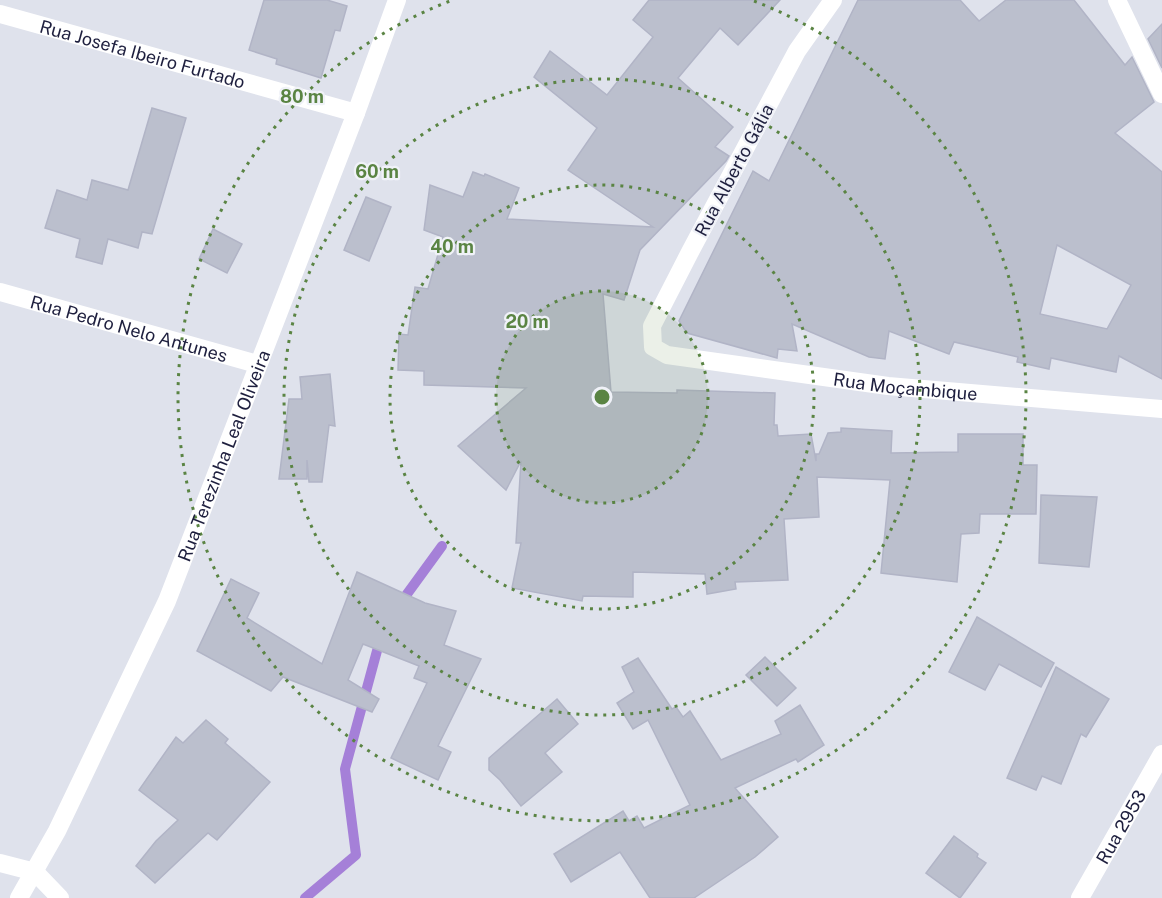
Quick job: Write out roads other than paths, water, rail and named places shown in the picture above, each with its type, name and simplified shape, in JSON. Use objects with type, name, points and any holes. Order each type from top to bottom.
[{"type":"street","name":"Rua Terezinha Leal Oliveira","points":[[19,898],[57,831],[167,601],[356,113],[397,0]]},
{"type":"street","name":"Rua Alberto Gália","points":[[653,346],[652,326],[695,242],[797,51],[833,0]]},
{"type":"street","points":[[1117,0],[1162,94]]},
{"type":"street","name":"Rua Josefa Ibeiro Furtado","points":[[0,14],[356,113]]},
{"type":"street","name":"Rua Pedro Nelo Antunes","points":[[0,292],[257,364]]},
{"type":"street","name":"Rua Moçambique","points":[[653,346],[667,355],[888,386],[1162,409]]},
{"type":"street","name":"Rua 2953","points":[[1080,898],[1162,754]]},
{"type":"street","points":[[0,863],[35,872],[60,898]]},
{"type":"waterway","points":[[399,605],[442,546]]},
{"type":"waterway","points":[[305,898],[356,855],[345,769],[381,636]]}]
